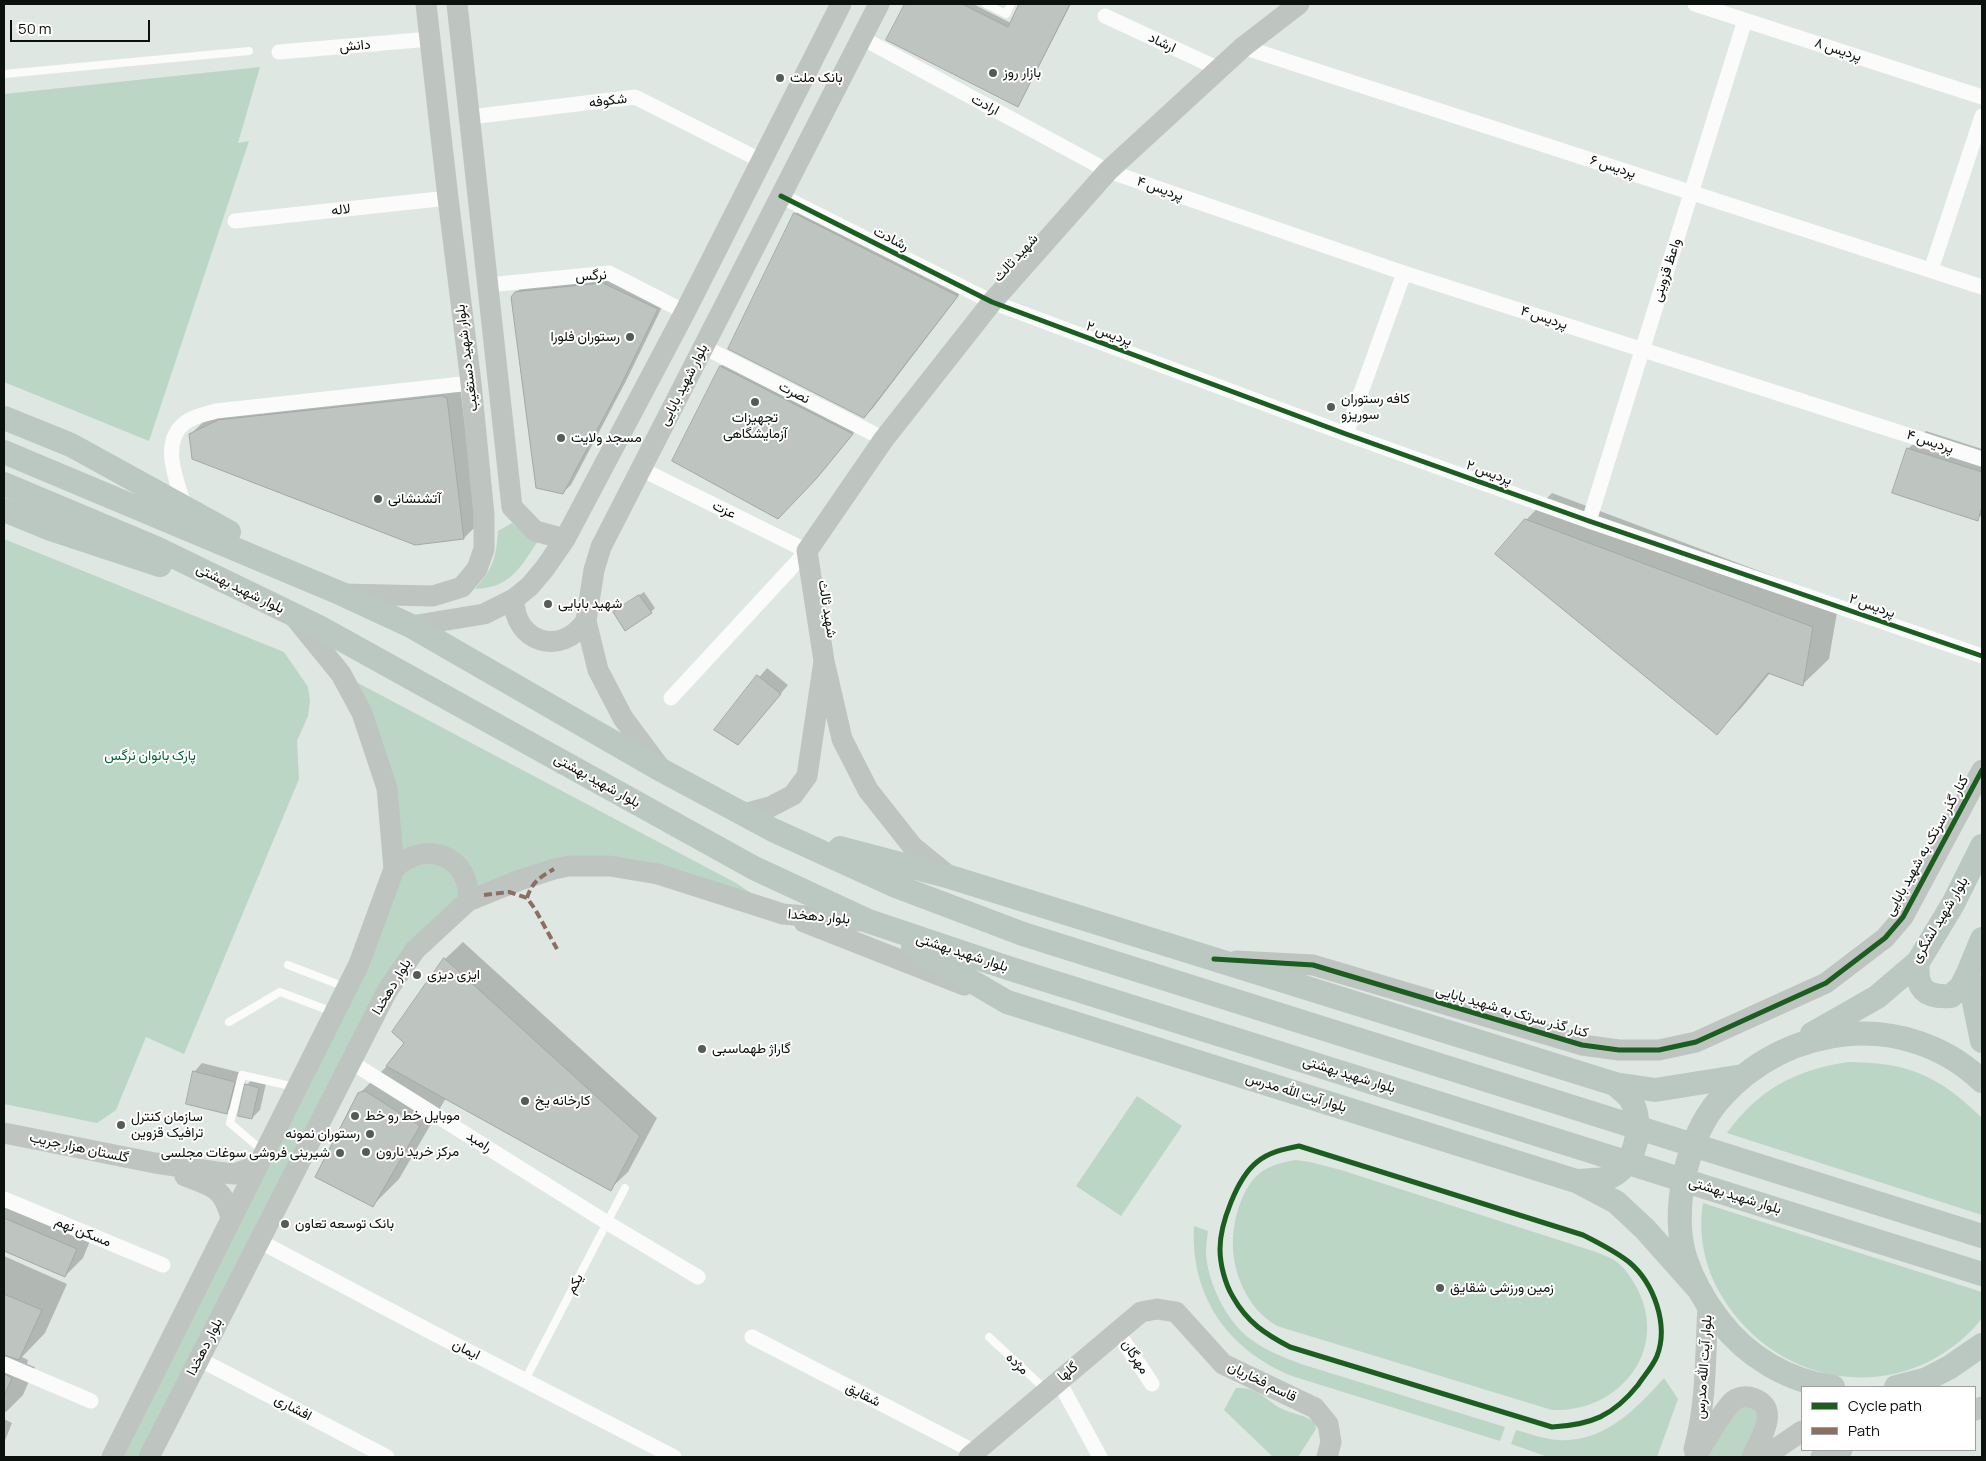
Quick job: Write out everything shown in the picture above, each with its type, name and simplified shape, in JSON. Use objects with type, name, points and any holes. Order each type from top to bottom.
[{"type":"main road","name":"بلوار شهید دستغیب","points":[[342,594],[433,596],[462,586],[478,570],[484,549],[484,515],[471,383],[426,4]]},
{"type":"main road","name":"بلوار شهید دستغیب","points":[[457,4],[512,507]]},
{"type":"main road","points":[[411,626],[484,614],[514,599],[530,586],[545,568],[565,538],[685,312],[842,4]]},
{"type":"main road","name":"بلوار شهید بابایی","points":[[663,771],[623,718],[598,670],[586,621],[594,570],[601,547],[879,4]]},
{"type":"main road","name":"شهید ثالث","points":[[950,877],[913,847],[868,790],[842,738],[824,661],[807,551],[884,440],[992,302],[1108,171],[1243,47],[1299,4]]},
{"type":"main road","points":[[4,418],[71,445],[179,515]]},
{"type":"main road","points":[[4,452],[179,515],[411,626],[663,771],[773,830],[896,886],[1023,934],[1982,1236]]},
{"type":"main road","name":"بلوار شهید بهشتی","points":[[4,484],[156,548],[293,614],[754,868],[868,921],[1008,968],[1982,1274]]},
{"type":"main road","points":[[484,515],[494,518],[512,507],[535,531],[565,538]]},
{"type":"main road","points":[[4,510],[48,528],[252,595]]},
{"type":"main road","points":[[514,599],[517,618],[521,626],[536,638],[545,641],[565,640],[573,635],[586,621]]},
{"type":"main road","points":[[112,1457],[359,964],[394,869],[388,788],[362,713],[341,674],[293,614]]},
{"type":"main road","name":"شهید ثالث","points":[[744,814],[770,807],[793,795],[807,776],[824,661]]},
{"type":"main road","name":"کنار گذر سرتک به شهید بابایی","points":[[1214,959],[1313,965],[1582,1045],[1619,1050],[1659,1050],[1696,1042],[1826,984],[1885,938],[1903,917],[1982,770]]},
{"type":"main road","points":[[773,830],[950,877],[1615,1084],[1655,1090],[1744,1076]]},
{"type":"main road","name":"بلوار شهید لشگری","points":[[1787,1048],[1877,997],[1918,962],[1952,904],[1982,846]]},
{"type":"main road","points":[[394,869],[401,862],[415,854],[434,853],[445,857],[456,865],[465,877],[469,892],[468,901]]},
{"type":"main road","name":"بلوار دهخدا","points":[[149,1457],[387,991],[415,950],[468,901],[520,880],[554,869],[569,866],[610,866],[658,874],[783,914],[868,921]]},
{"type":"main road","points":[[783,914],[1007,1002]]},
{"type":"main road","name":"بلوار آیت الله مدرس","points":[[868,921],[1007,1002],[1576,1181],[1616,1202],[1646,1229],[1705,1299],[1706,1381],[1701,1425],[1691,1457]]},
{"type":"main road","points":[[1918,962],[1916,976],[1923,990],[1936,997],[1951,996],[1961,987],[1982,939]]},
{"type":"main road","points":[[1968,973],[1982,1041]]},
{"type":"main road","points":[[1826,1386],[1812,1384],[1769,1366],[1732,1338],[1705,1299],[1685,1257],[1680,1221],[1683,1181],[1702,1124],[1719,1100],[1744,1076],[1787,1048],[1836,1035],[1872,1033],[1907,1038],[1934,1049],[1968,1068],[1982,1081]]},
{"type":"main road","points":[[1576,1181],[1606,1179],[1619,1172],[1628,1163],[1635,1144],[1638,1118],[1631,1098],[1615,1084]]},
{"type":"main road","name":"گلستان هزار جریب","points":[[4,1133],[155,1163]]},
{"type":"main road","points":[[155,1163],[234,1174],[261,1160]]},
{"type":"main road","points":[[155,1163],[216,1188],[227,1202],[231,1218]]},
{"type":"main road","name":"گلها","points":[[972,1455],[1140,1312],[1157,1309],[1176,1312]]},
{"type":"main road","name":"قاسم فخاریان","points":[[1176,1312],[1223,1364],[1315,1408],[1328,1424],[1331,1442],[1327,1457]]},
{"type":"main road","points":[[1900,1386],[1927,1379],[1950,1367],[1982,1346]]},
{"type":"main road","points":[[1950,1367],[1982,1361]]},
{"type":"main road","points":[[1696,1457],[1733,1401],[1745,1397],[1757,1400],[1765,1406],[1768,1412],[1768,1420],[1752,1457]]},
{"type":"main road","points":[[1764,1457],[1801,1432]]},
{"type":"main road","points":[[1821,1457],[1839,1451]]},
{"type":"street","name":"پردیس ۸","points":[[1695,4],[1982,97]]},
{"type":"street","name":"ارشاد","points":[[1105,16],[1219,69]]},
{"type":"street","name":"واعظ قزوینی","points":[[1589,521],[1745,20]]},
{"type":"street","name":"ارادت","points":[[862,38],[1108,171]]},
{"type":"street","name":"دانش","points":[[279,52],[430,39]]},
{"type":"street","name":"پردیس ۶","points":[[1243,47],[1982,286]]},
{"type":"street","name":"شکوفه","points":[[470,117],[635,97],[762,161]]},
{"type":"street","points":[[1931,270],[1982,116]]},
{"type":"street","name":"پردیس ۴","points":[[1108,171],[1404,274],[1982,459]]},
{"type":"street","name":"رشادت","points":[[781,196],[992,302]]},
{"type":"street","name":"لاله","points":[[235,221],[448,198]]},
{"type":"street","name":"نرگس","points":[[488,285],[609,273],[685,312]]},
{"type":"street","points":[[1346,434],[1404,274]]},
{"type":"street","name":"پردیس ۲","points":[[992,302],[1346,434],[1589,521],[1982,656]]},
{"type":"street","name":"نصرت","points":[[704,347],[884,440]]},
{"type":"street","points":[[179,515],[171,448],[179,430],[186,422],[216,411],[471,383]]},
{"type":"street","name":"عزت","points":[[641,469],[807,551]]},
{"type":"street","name":"شهید ثالث","points":[[670,698],[807,551]]},
{"type":"street","name":"رامبد","points":[[351,1062],[606,1222],[698,1277]]},
{"type":"street","name":"مسکن نهم","points":[[4,1199],[163,1265]]},
{"type":"street","name":"ایمان","points":[[259,1241],[674,1457]]},
{"type":"street","name":"مهرگان","points":[[1118,1331],[1152,1384]]},
{"type":"street","name":"شقایق","points":[[752,1337],[972,1455]]},
{"type":"street","name":"افشاری","points":[[199,1359],[387,1457]]},
{"type":"street","points":[[4,1364],[91,1401]]},
{"type":"street","points":[[1052,1385],[1100,1457]]},
{"type":"lane","points":[[986,4],[1006,14],[1011,4]]},
{"type":"lane","points":[[4,74],[249,52]]},
{"type":"lane","points":[[288,965],[347,988]]},
{"type":"lane","points":[[228,1022],[280,992],[335,1013]]},
{"type":"lane","points":[[261,1160],[230,1123],[242,1075],[297,1087]]},
{"type":"lane","name":"یکم","points":[[525,1380],[625,1188]]},
{"type":"lane","name":"مژده","points":[[989,1337],[1052,1385]]},
{"type":"green space","points":[[260,67],[238,143],[249,141],[149,441],[4,382],[4,94]]},
{"type":"green space","points":[[512,523],[526,535],[538,541],[513,575],[497,585],[475,589],[490,569],[496,549],[498,531]]},
{"type":"green space","name":"پارک بانوان نرگس","points":[[4,539],[284,652],[308,687],[310,701],[308,716],[297,741],[299,779],[184,1054],[146,1037],[116,1110],[97,1123],[4,1104]]},
{"type":"green space","points":[[341,674],[736,883],[783,914],[715,892],[569,866],[468,901],[415,950],[149,1457],[111,1457],[386,889],[387,788]]},
{"type":"green space","points":[[1848,1062],[1887,1065],[1904,1068],[1920,1074],[1950,1090],[1980,1116],[1982,1119],[1982,1215],[1727,1133],[1752,1104],[1780,1084],[1811,1070]]},
{"type":"green space","points":[[1137,1096],[1182,1126],[1121,1216],[1076,1186]]},
{"type":"green space","name":"زمین ورزشی شقایق","points":[[1296,1160],[1341,1170],[1593,1251],[1614,1260],[1625,1270],[1638,1290],[1646,1313],[1647,1336],[1642,1356],[1631,1375],[1616,1390],[1597,1401],[1576,1408],[1552,1410],[1277,1326],[1256,1309],[1240,1282],[1234,1255],[1234,1228],[1241,1201],[1254,1179],[1272,1166]]},
{"type":"green space","points":[[1703,1203],[1982,1292],[1982,1318],[1965,1337],[1945,1352],[1930,1361],[1900,1373],[1869,1377],[1838,1376],[1809,1368],[1781,1355],[1756,1338],[1735,1315],[1717,1288],[1712,1278],[1703,1247],[1701,1225]]},
{"type":"green space","points":[[1194,1226],[1208,1231],[1207,1265],[1214,1289],[1233,1321],[1249,1338],[1274,1353],[1301,1364],[1505,1427],[1500,1441],[1292,1376],[1269,1365],[1249,1351],[1232,1336],[1217,1318],[1206,1297],[1194,1251]]},
{"type":"green space","points":[[1664,1378],[1678,1399],[1657,1457],[1548,1457],[1511,1444],[1516,1430],[1558,1440],[1590,1436],[1604,1430],[1630,1412]]},
{"type":"green space","points":[[1236,1388],[1256,1392],[1278,1407],[1308,1418],[1315,1423],[1316,1429],[1298,1457],[1273,1457],[1224,1410]]},
{"type":"green space","points":[[1733,1401],[1765,1406],[1752,1457],[1695,1457]]},
{"type":"building","name":"بازار روز","points":[[905,4],[962,4],[1008,27],[1019,4],[1070,4],[1018,107],[886,40]]},
{"type":"building","points":[[794,213],[958,296],[864,418],[728,349]]},
{"type":"building","points":[[603,283],[658,309],[620,387],[563,494],[536,488],[511,297],[515,292]]},
{"type":"building","points":[[720,366],[853,434],[817,478],[778,519],[672,461]]},
{"type":"building","name":"آتشنشانی","points":[[442,396],[447,398],[464,539],[415,545],[192,459],[189,434],[218,420]]},
{"type":"building","points":[[1907,448],[1982,472],[1982,506],[1978,521],[1892,493]]},
{"type":"building","points":[[1525,519],[1813,627],[1803,686],[1768,673],[1717,735],[1495,554]]},
{"type":"building","points":[[639,595],[652,613],[625,631],[613,612]]},
{"type":"building","points":[[757,675],[781,694],[738,745],[714,730]]},
{"type":"building","name":"کارخانه یخ","points":[[444,958],[640,1136],[611,1191],[386,1066],[404,1043],[392,1032]]},
{"type":"building","points":[[193,1071],[235,1082],[227,1114],[186,1104]]},
{"type":"building","points":[[245,1084],[259,1088],[252,1119],[238,1116]]},
{"type":"building","name":"مرکز خرید نارون","points":[[365,1091],[420,1126],[373,1207],[315,1177],[358,1093]]},
{"type":"building","points":[[4,1218],[77,1249],[65,1277],[4,1251]]},
{"type":"building","points":[[4,1294],[42,1310],[19,1360],[4,1355]]},
{"type":"building","points":[[4,1374],[12,1378],[4,1396]]},
{"type":"marked path","points":[[527,898],[537,880],[554,869]]},
{"type":"marked path","points":[[484,895],[509,892],[527,898],[557,949]]},
{"type":"cycle path","points":[[781,196],[992,302],[1346,434],[1589,521],[1982,656]]},
{"type":"cycle path","points":[[1214,959],[1313,965],[1582,1045],[1619,1050],[1659,1050],[1696,1042],[1826,983],[1885,938],[1903,917],[1982,770]]},
{"type":"cycle path","points":[[1299,1146],[1583,1235],[1613,1251],[1638,1271],[1646,1281],[1657,1305],[1661,1331],[1660,1344],[1653,1363],[1629,1396],[1610,1411],[1590,1421],[1552,1427],[1290,1347],[1273,1337],[1244,1314],[1230,1292],[1222,1267],[1220,1255],[1221,1239],[1231,1202],[1250,1169],[1257,1162],[1272,1153],[1299,1146]]},
{"type":"place","name":"بازار روز","points":[[993,73]]},
{"type":"place","name":"بانک ملت","points":[[780,78]]},
{"type":"place","name":"رستوران فلورا","points":[[630,337]]},
{"type":"place","name":"تجهیزات آزمایشگاهی","points":[[755,402]]},
{"type":"place","name":"کافه رستوران سوریزو","points":[[1331,407]]},
{"type":"place","name":"مسجد ولایت","points":[[561,438]]},
{"type":"place","name":"آتشنشانی","points":[[378,499]]},
{"type":"place","name":"شهید بابایی","points":[[548,604]]},
{"type":"place","name":"ایزی دیزی","points":[[417,975]]},
{"type":"place","name":"گاراژ طهماسبی","points":[[702,1049]]},
{"type":"place","name":"کارخانه یخ","points":[[525,1101]]},
{"type":"place","name":"موبایل خط رو خط","points":[[355,1116]]},
{"type":"place","name":"سازمان کنترل ترافیک قزوین","points":[[121,1125]]},
{"type":"place","name":"رستوران نمونه","points":[[370,1134]]},
{"type":"place","name":"مرکز خرید نارون","points":[[366,1152]]},
{"type":"place","name":"شیرینی فروشی سوغات مجلسی","points":[[340,1153]]},
{"type":"place","name":"بانک توسعه تعاون","points":[[285,1224]]},
{"type":"place","name":"زمین ورزشی شقایق","points":[[1440,1288]]}]
